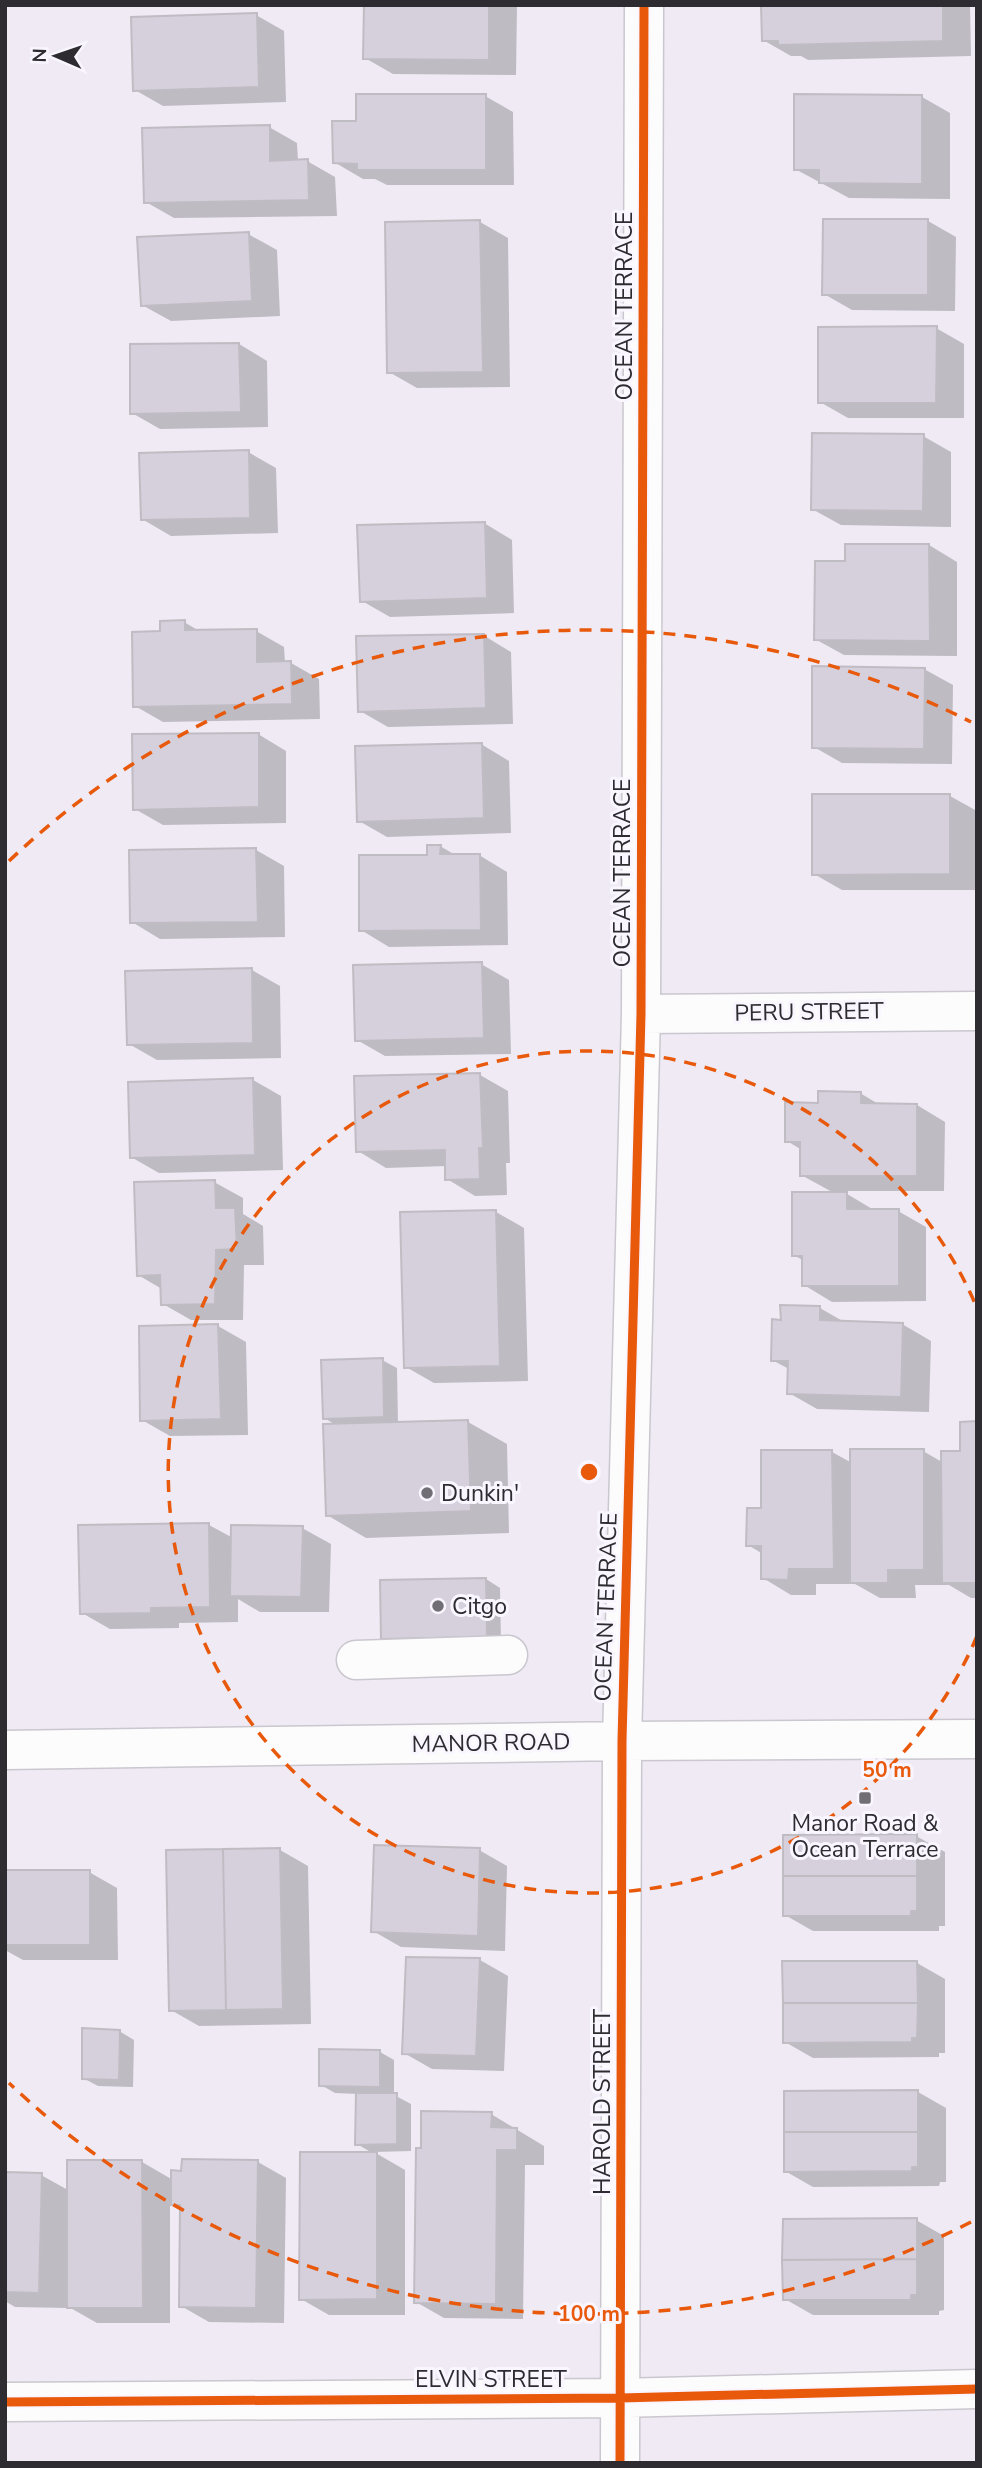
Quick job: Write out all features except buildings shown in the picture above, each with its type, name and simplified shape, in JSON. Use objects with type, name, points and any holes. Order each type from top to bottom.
[{"type":"street","name":"OCEAN TERRACE","points":[[622,1741],[641,1014],[644,5]]},
{"type":"street","name":"PERU STREET","points":[[641,1014],[977,1011]]},
{"type":"street","points":[[356,1660],[508,1655]]},
{"type":"street","name":"MANOR ROAD","points":[[5,1750],[977,1739]]},
{"type":"street","name":"HAROLD STREET","points":[[620,2463],[622,1741]]},
{"type":"street","name":"ELVIN STREET","points":[[5,2402],[620,2398],[977,2389]]},
{"type":"cycle path","points":[[620,2463],[622,1741],[641,1014],[644,5]]},
{"type":"cycle path","points":[[5,2402],[620,2398],[977,2389]]},
{"type":"place","name":"Dunkin'","points":[[427,1493]]},
{"type":"place","name":"Citgo","points":[[438,1606]]},
{"type":"place","name":"Manor Road & Ocean Terrace","points":[[865,1798]]}]
